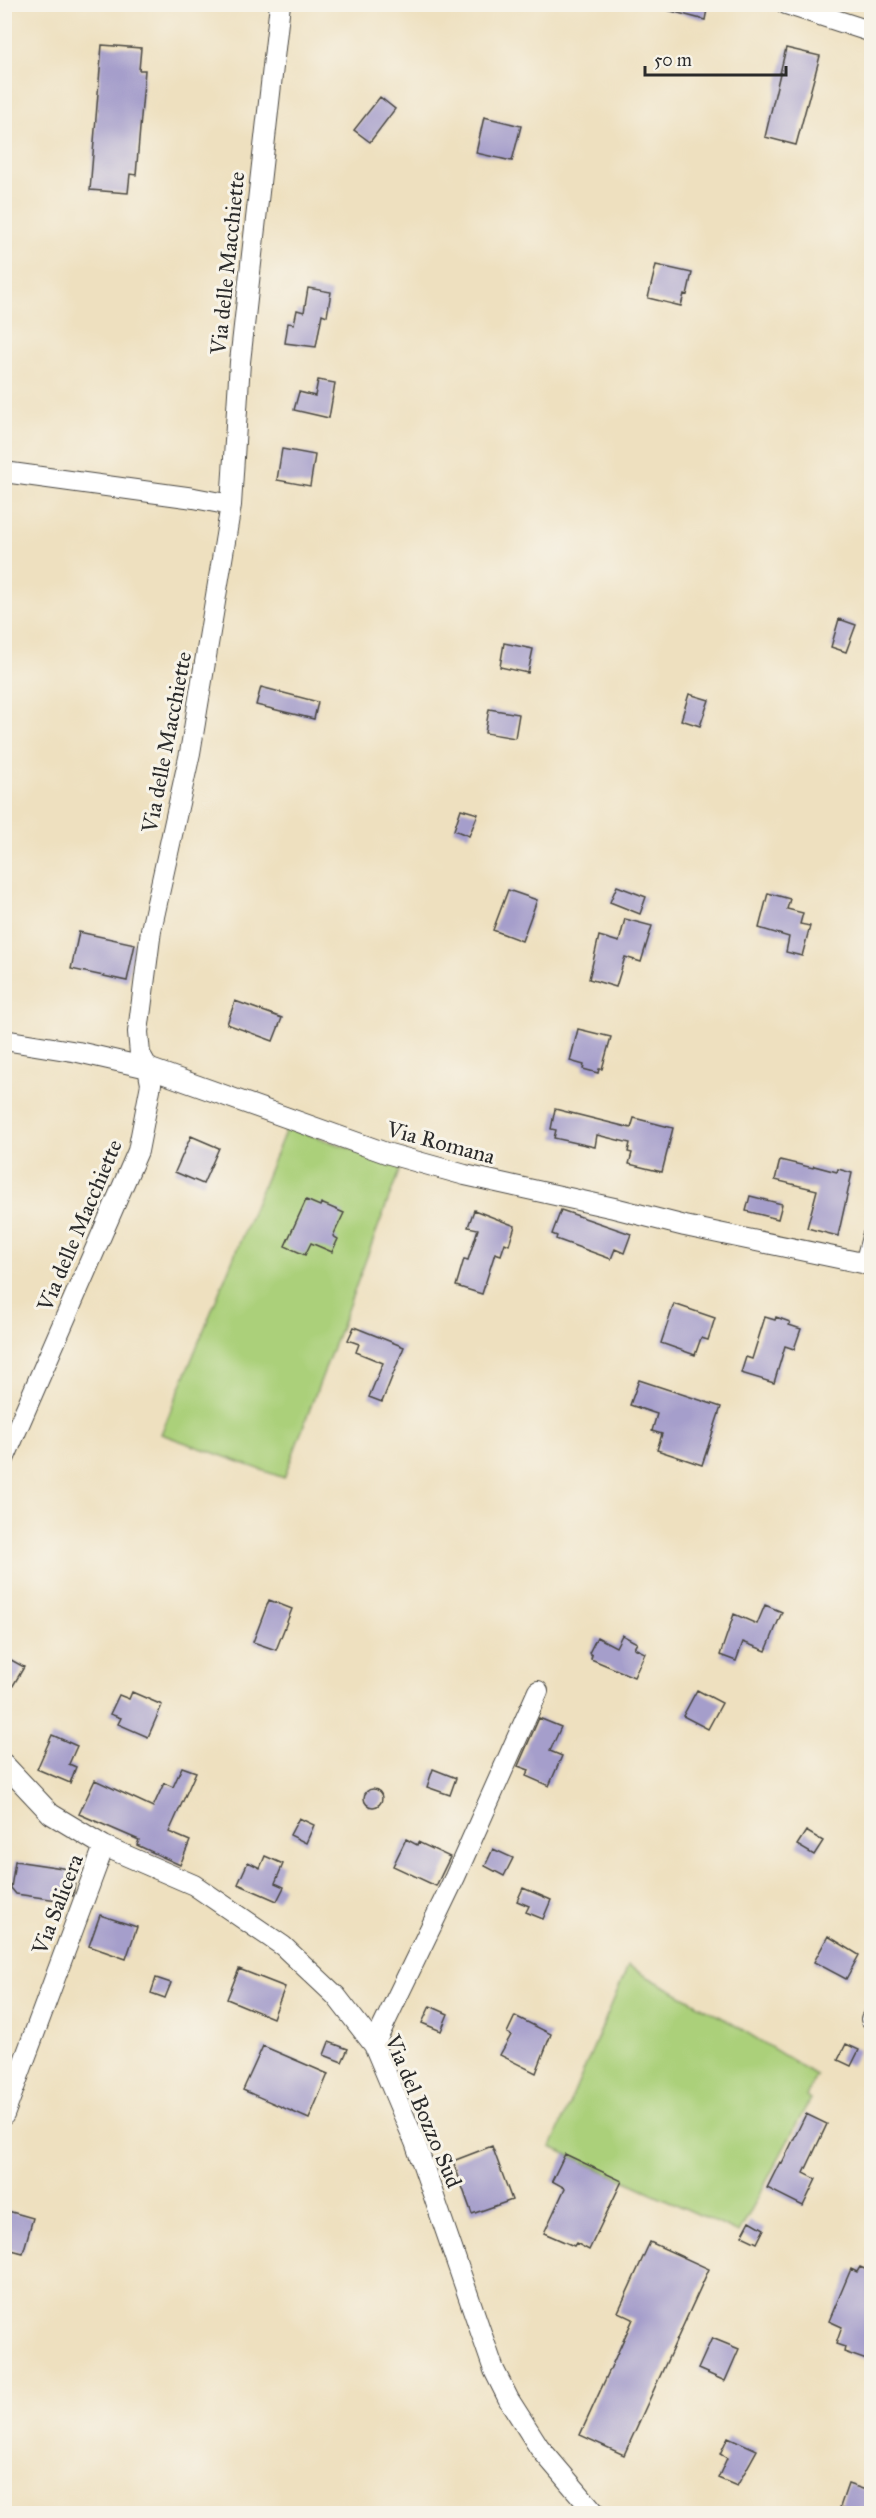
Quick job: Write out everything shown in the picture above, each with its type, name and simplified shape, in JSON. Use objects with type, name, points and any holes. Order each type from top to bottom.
[{"type":"street","name":"Via delle Macchiette","points":[[4,1459],[138,1151],[150,1098],[151,1084],[148,1068],[140,1054],[138,1032],[151,930],[190,753],[231,505],[240,362],[280,4]]},
{"type":"street","points":[[786,4],[872,32]]},
{"type":"street","points":[[4,472],[231,505]]},
{"type":"street","name":"Via Romana","points":[[4,1040],[78,1052],[148,1068],[386,1153],[465,1175],[685,1226],[868,1265]]},
{"type":"street","points":[[868,1265],[872,1237]]},
{"type":"street","points":[[374,2045],[455,1876],[538,1691]]},
{"type":"street","name":"Via del Bozzo Sud","points":[[4,1764],[51,1814],[104,1845],[194,1885],[283,1946],[336,1996],[374,2045],[416,2142],[494,2370],[509,2400],[539,2447],[596,2514]]},
{"type":"street","name":"Via Salicera","points":[[4,2115],[104,1845]]},
{"type":"green space","points":[[287,1127],[401,1166],[284,1478],[161,1434]]},
{"type":"green space","points":[[628,1966],[728,2021],[816,2075],[806,2096],[810,2099],[739,2233],[551,2147]]},
{"type":"building","points":[[664,4],[708,4],[705,20],[663,9]]},
{"type":"building","points":[[102,45],[141,48],[139,70],[145,70],[136,175],[130,174],[128,193],[90,190]]},
{"type":"building","points":[[786,48],[820,56],[796,145],[765,137]]},
{"type":"building","points":[[380,97],[395,109],[370,142],[354,130]]},
{"type":"building","points":[[484,117],[521,126],[512,161],[476,153]]},
{"type":"building","points":[[656,265],[692,273],[687,295],[684,294],[681,306],[648,298]]},
{"type":"building","points":[[308,288],[331,292],[327,316],[322,314],[316,347],[285,343],[288,323],[294,324],[297,310],[304,312]]},
{"type":"building","points":[[318,380],[335,383],[329,418],[294,410],[299,392],[315,396]]},
{"type":"building","points":[[282,449],[315,455],[310,486],[277,480]]},
{"type":"building","points":[[839,619],[856,625],[846,652],[831,647]]},
{"type":"building","points":[[504,643],[533,649],[528,673],[500,667]]},
{"type":"building","points":[[261,687],[318,702],[314,719],[256,705]]},
{"type":"building","points":[[689,694],[709,700],[700,726],[681,720]]},
{"type":"building","points":[[489,709],[519,714],[515,738],[485,733]]},
{"type":"building","points":[[461,809],[478,814],[469,836],[454,830]]},
{"type":"building","points":[[617,886],[646,897],[640,914],[610,902]]},
{"type":"building","points":[[508,890],[537,900],[522,941],[493,930]]},
{"type":"building","points":[[768,893],[790,899],[787,909],[803,913],[800,924],[810,926],[802,956],[786,952],[789,937],[759,928]]},
{"type":"building","points":[[625,919],[652,926],[641,962],[625,957],[616,987],[589,979],[599,936],[619,942]]},
{"type":"building","points":[[79,932],[135,944],[127,981],[71,969]]},
{"type":"building","points":[[235,1001],[282,1018],[273,1041],[227,1024]]},
{"type":"building","points":[[578,1029],[611,1037],[602,1069],[599,1069],[598,1073],[583,1069],[584,1065],[570,1061]]},
{"type":"building","points":[[555,1109],[631,1128],[634,1118],[673,1128],[662,1172],[629,1164],[632,1153],[628,1152],[630,1143],[597,1135],[595,1147],[554,1138],[556,1130],[551,1129]]},
{"type":"building","points":[[191,1136],[219,1148],[203,1184],[175,1172]]},
{"type":"building","points":[[780,1160],[813,1168],[814,1166],[837,1172],[838,1169],[852,1173],[838,1236],[807,1228],[817,1190],[775,1180]]},
{"type":"building","points":[[750,1196],[782,1204],[778,1219],[746,1211]]},
{"type":"building","points":[[306,1200],[320,1206],[321,1203],[344,1213],[333,1236],[338,1239],[332,1252],[311,1243],[305,1255],[285,1246]]},
{"type":"building","points":[[474,1210],[515,1226],[509,1245],[505,1243],[501,1255],[495,1253],[482,1294],[456,1286],[464,1259],[468,1260],[478,1229],[468,1227]]},
{"type":"building","points":[[561,1210],[631,1234],[624,1253],[615,1249],[611,1259],[556,1239],[557,1236],[552,1234]]},
{"type":"building","points":[[674,1304],[715,1318],[708,1340],[701,1338],[695,1355],[661,1343]]},
{"type":"building","points":[[765,1317],[775,1320],[776,1317],[801,1329],[794,1349],[785,1346],[774,1383],[741,1373],[746,1357],[752,1359]]},
{"type":"building","points":[[354,1327],[404,1347],[382,1402],[369,1397],[383,1363],[356,1352],[359,1344],[348,1340]]},
{"type":"building","points":[[639,1380],[721,1407],[702,1465],[657,1450],[662,1434],[652,1431],[657,1414],[630,1405]]},
{"type":"building","points":[[269,1600],[292,1609],[276,1650],[253,1642]]},
{"type":"building","points":[[765,1605],[782,1612],[766,1651],[743,1642],[736,1661],[720,1655],[734,1614],[757,1624]]},
{"type":"building","points":[[622,1635],[637,1643],[634,1648],[645,1653],[634,1677],[591,1659],[592,1655],[589,1653],[597,1637],[616,1647]]},
{"type":"building","points":[[4,1656],[24,1667],[4,1701]]},
{"type":"building","points":[[697,1690],[722,1703],[708,1729],[683,1716]]},
{"type":"building","points":[[132,1692],[162,1705],[148,1737],[118,1724],[121,1718],[110,1714],[119,1695],[129,1699]]},
{"type":"building","points":[[539,1718],[561,1727],[550,1751],[562,1756],[549,1786],[526,1776],[529,1770],[518,1766]]},
{"type":"building","points":[[52,1735],[77,1746],[69,1764],[76,1767],[70,1783],[37,1769]]},
{"type":"building","points":[[182,1767],[196,1772],[169,1832],[190,1841],[180,1865],[137,1845],[139,1840],[79,1814],[95,1780],[153,1807],[164,1783],[173,1787]]},
{"type":"building","points":[[433,1769],[456,1778],[450,1795],[427,1787]]},
{"type":"building","points":[[373,1789],[379,1792],[382,1798],[379,1804],[373,1807],[367,1804],[364,1798],[367,1792]]},
{"type":"building","points":[[299,1818],[314,1825],[306,1843],[290,1835]]},
{"type":"building","points":[[806,1831],[823,1841],[814,1855],[797,1845]]},
{"type":"building","points":[[406,1839],[450,1857],[436,1886],[393,1866]]},
{"type":"building","points":[[493,1849],[513,1858],[504,1876],[485,1866]]},
{"type":"building","points":[[265,1856],[283,1864],[275,1883],[284,1887],[277,1901],[238,1884],[248,1862],[260,1868]]},
{"type":"building","points":[[15,1861],[69,1869],[68,1875],[76,1876],[73,1896],[65,1895],[64,1901],[16,1894],[11,1888]]},
{"type":"building","points":[[523,1888],[551,1900],[543,1919],[526,1912],[529,1906],[517,1901]]},
{"type":"building","points":[[100,1915],[137,1927],[126,1959],[89,1946]]},
{"type":"building","points":[[828,1936],[859,1955],[846,1979],[814,1962]]},
{"type":"building","points":[[239,1969],[285,1987],[273,2018],[227,1999]]},
{"type":"building","points":[[156,1978],[171,1983],[165,1998],[151,1993]]},
{"type":"building","points":[[430,2006],[448,2014],[441,2031],[422,2023]]},
{"type":"building","points":[[515,2016],[551,2034],[536,2073],[500,2055],[511,2035],[507,2033]]},
{"type":"building","points":[[329,2042],[348,2049],[342,2062],[324,2055]]},
{"type":"building","points":[[846,2044],[859,2050],[851,2066],[838,2060]]},
{"type":"building","points":[[263,2046],[328,2074],[309,2119],[243,2090]]},
{"type":"building","points":[[806,2114],[827,2124],[804,2173],[816,2179],[803,2206],[767,2188]]},
{"type":"building","points":[[492,2146],[512,2200],[472,2214],[453,2161]]},
{"type":"building","points":[[565,2154],[622,2181],[589,2250],[576,2243],[574,2246],[544,2233],[565,2188],[552,2181]]},
{"type":"building","points":[[8,2211],[33,2218],[23,2253],[4,2248],[4,2224]]},
{"type":"building","points":[[750,2221],[764,2229],[757,2243],[742,2236]]},
{"type":"building","points":[[650,2242],[709,2269],[624,2455],[580,2435],[633,2319],[618,2312]]},
{"type":"building","points":[[860,2267],[872,2272],[872,2362],[844,2352],[845,2347],[836,2344],[842,2327],[829,2321],[851,2269],[857,2272]]},
{"type":"building","points":[[712,2338],[739,2349],[725,2381],[698,2369]]},
{"type":"building","points":[[728,2437],[757,2450],[737,2486],[718,2478],[727,2458],[720,2454]]},
{"type":"building","points":[[848,2484],[872,2492],[872,2514],[859,2514],[840,2507]]}]
